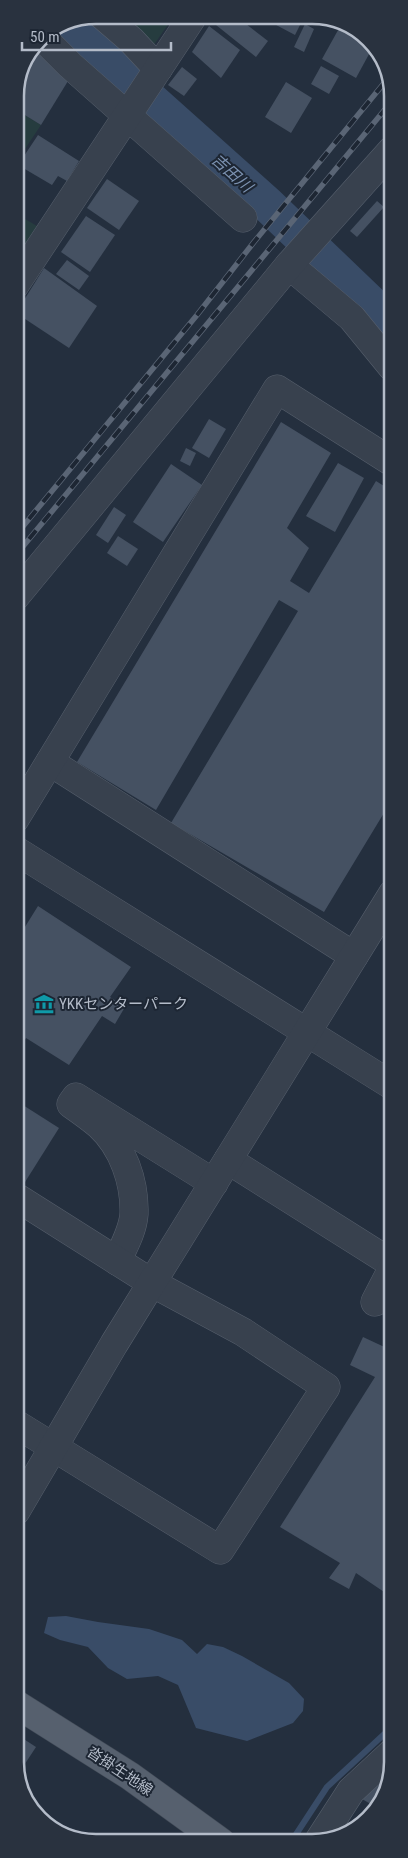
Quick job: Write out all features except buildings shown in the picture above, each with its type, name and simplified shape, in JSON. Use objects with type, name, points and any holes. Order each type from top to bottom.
[{"type":"main road","name":"沓掛生地線","points":[[24,1709],[130,1776],[210,1834]]},
{"type":"street","points":[[112,24],[131,40],[158,69]]},
{"type":"street","points":[[24,271],[188,24]]},
{"type":"street","points":[[48,43],[70,65],[131,109],[243,218]]},
{"type":"street","points":[[24,586],[290,264],[384,159]]},
{"type":"street","points":[[290,264],[352,318],[384,357]]},
{"type":"street","points":[[24,801],[50,762],[277,389],[384,457]]},
{"type":"street","points":[[50,762],[354,956]]},
{"type":"street","points":[[24,856],[306,1034],[384,1081]]},
{"type":"street","points":[[24,1497],[152,1283],[384,908]]},
{"type":"street","points":[[117,1261],[128,1238],[134,1214],[130,1178],[118,1148],[100,1126],[71,1104],[76,1097],[214,1183]]},
{"type":"street","points":[[228,1160],[384,1259]]},
{"type":"street","points":[[24,1203],[152,1283],[243,1332],[326,1387],[220,1550],[24,1429]]},
{"type":"street","points":[[375,1302],[384,1284]]},
{"type":"street","points":[[323,1834],[351,1791],[384,1760]]},
{"type":"green space","points":[[168,24],[137,69],[86,25]]},
{"type":"green space","points":[[24,115],[41,125],[24,150]]},
{"type":"green space","points":[[24,218],[37,226],[24,246]]},
{"type":"water","points":[[66,1616],[149,1629],[182,1640],[197,1654],[207,1644],[223,1647],[289,1683],[304,1699],[303,1711],[293,1723],[247,1741],[196,1728],[178,1685],[158,1676],[127,1679],[108,1668],[88,1647],[60,1640],[44,1633],[48,1617]]},
{"type":"waterway","name":"吉田川","points":[[71,28],[268,205],[384,316]]},
{"type":"waterway","points":[[296,1834],[327,1787],[384,1734]]},
{"type":"railway","points":[[24,525],[383,84]]},
{"type":"railway","points":[[24,545],[384,111]]},
{"type":"place","name":"YKKセンターパーク","points":[[44,1004]]}]
